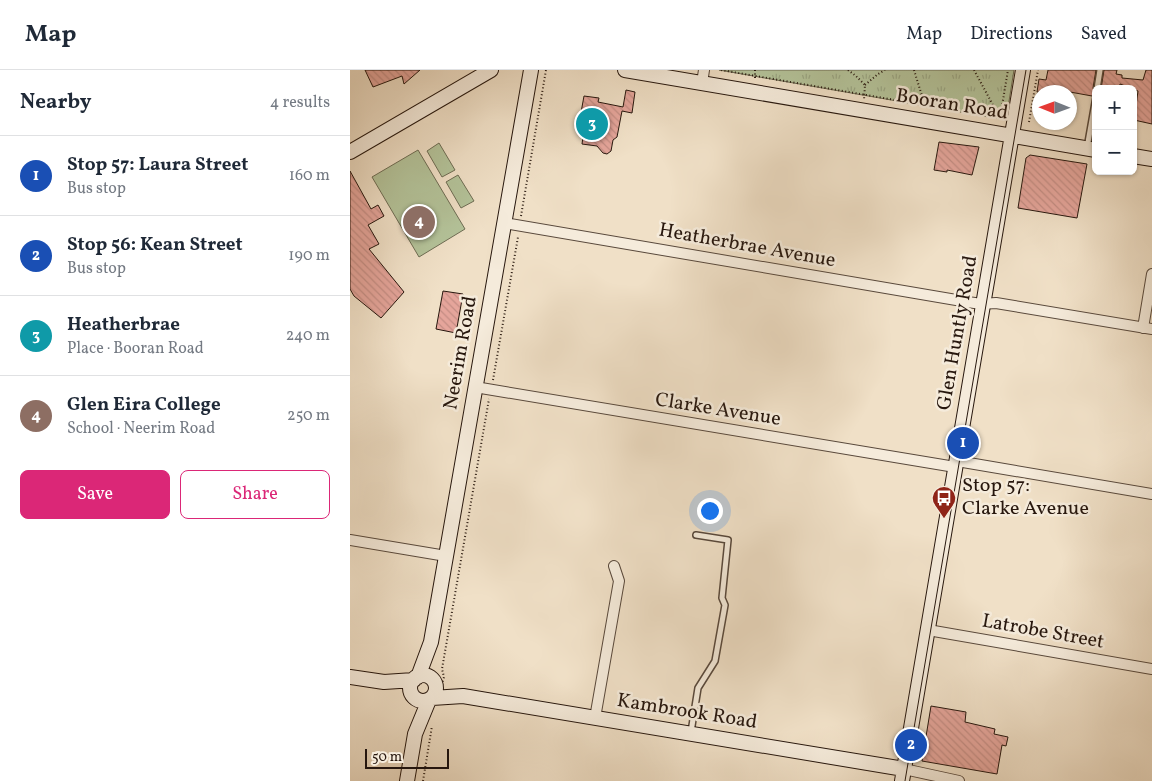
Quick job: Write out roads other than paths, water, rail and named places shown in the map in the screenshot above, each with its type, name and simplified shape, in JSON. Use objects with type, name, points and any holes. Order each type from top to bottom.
[{"type":"street","points":[[350,152],[491,70]]},
{"type":"street","name":"Neerim Road","points":[[416,678],[431,642],[531,70]]},
{"type":"street","name":"Booran Road","points":[[625,70],[703,76],[863,110],[1091,149]]},
{"type":"street","name":"Glen Huntly Road","points":[[903,775],[1023,70]]},
{"type":"street","points":[[1137,157],[1152,159]]},
{"type":"street","name":"Heatherbrae Avenue","points":[[504,223],[984,303],[996,303],[1148,328]]},
{"type":"street","points":[[1148,328],[1152,274]]},
{"type":"street","name":"Clarke Avenue","points":[[475,387],[1152,494]]},
{"type":"street","points":[[350,540],[446,556]]},
{"type":"street","points":[[595,718],[619,581],[614,566]]},
{"type":"street","name":"Latrobe Street","points":[[928,630],[1152,669]]},
{"type":"street","name":"Neerim Road","points":[[415,734],[435,690],[431,642]]},
{"type":"street","points":[[350,677],[384,682],[426,676],[435,690],[421,701],[384,682]]},
{"type":"street","points":[[413,696],[410,688],[416,678]]},
{"type":"street","name":"Kambrook Road","points":[[435,690],[691,733],[903,775]]},
{"type":"street","name":"Neerim Road","points":[[407,781],[415,734],[413,696]]},
{"type":"street","points":[[903,775],[959,781]]},
{"type":"lane","points":[[1098,85],[1100,70]]},
{"type":"lane","points":[[1091,149],[1093,130]]},
{"type":"lane","points":[[691,733],[698,688],[715,660],[725,605],[722,598],[728,540],[696,534]]},
{"type":"tram line","points":[[905,781],[1026,70]]},
{"type":"place","name":"Heatherbrae","points":[[592,124]]},
{"type":"place","name":"Glen Eira College","points":[[419,222]]},
{"type":"place","name":"Stop 57: Laura Street","points":[[963,443]]},
{"type":"place","name":"Stop 57: Clarke Avenue","points":[[944,519]]},
{"type":"place","name":"Stop 56: Kean Street","points":[[911,745]]}]
